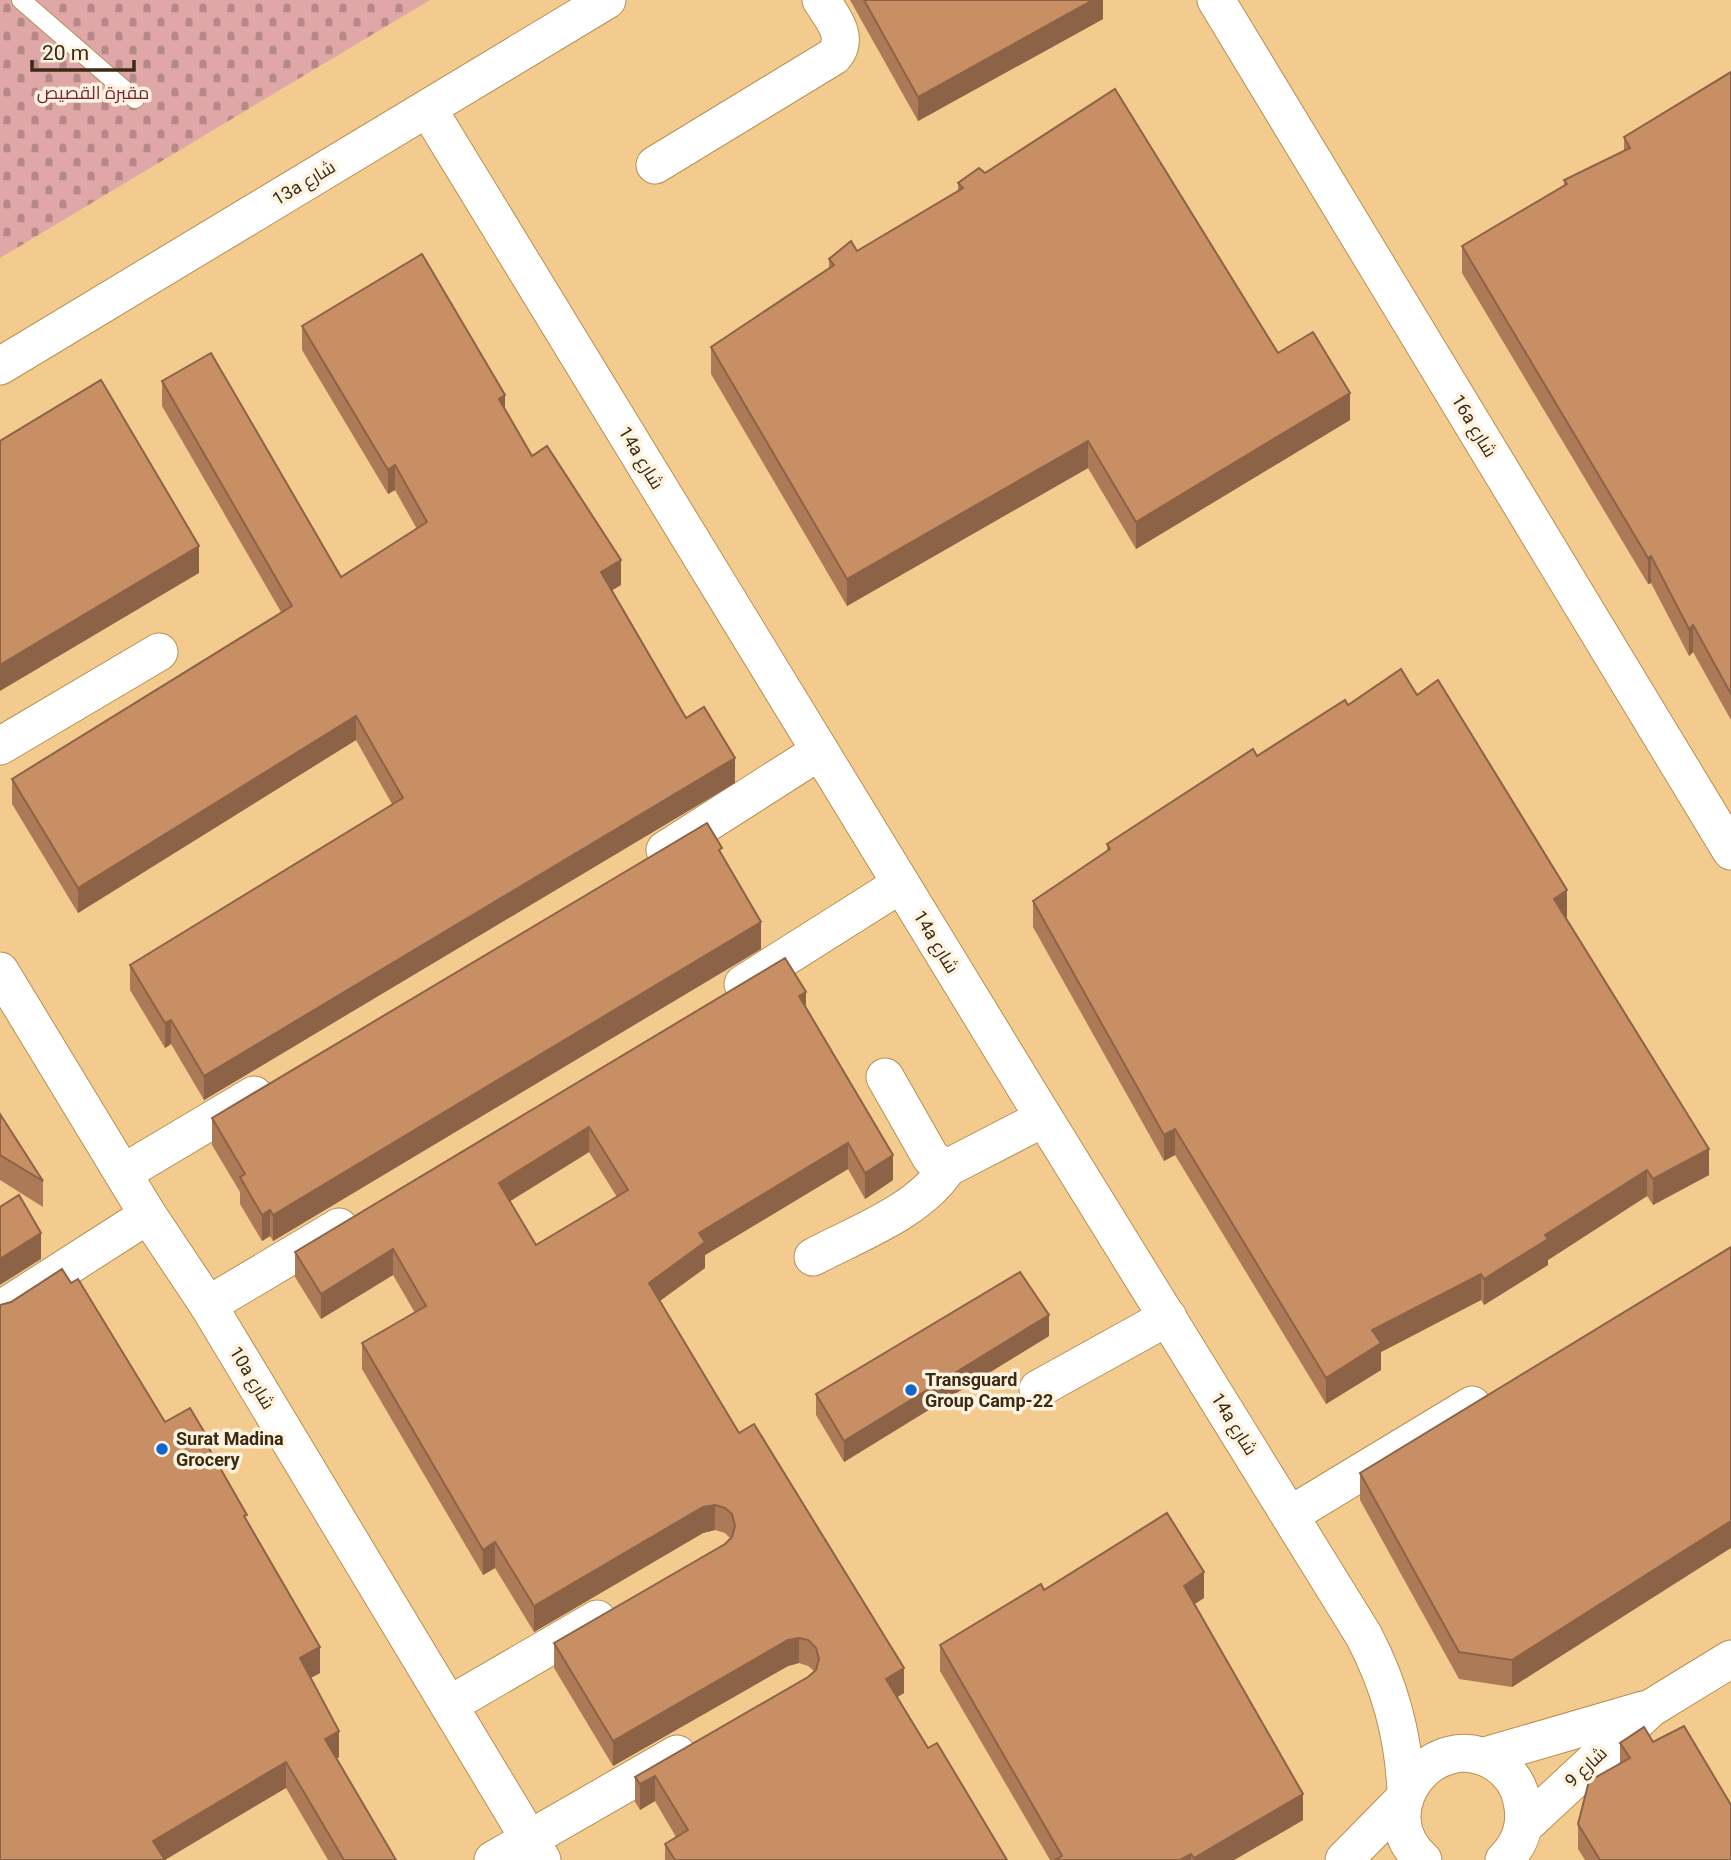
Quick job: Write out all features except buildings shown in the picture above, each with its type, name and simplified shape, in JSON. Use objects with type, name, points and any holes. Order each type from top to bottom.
[{"type":"street","name":"13a شارع","points":[[0,366],[607,0]]},
{"type":"street","points":[[655,165],[834,56],[839,50],[841,36],[821,0]]},
{"type":"street","name":"16a شارع","points":[[1216,0],[1731,852]]},
{"type":"street","name":"14a شارع","points":[[428,109],[1044,1118],[1290,1515],[1378,1663],[1398,1724],[1405,1794],[1401,1812],[1404,1834],[1415,1853],[1423,1860]]},
{"type":"street","points":[[0,746],[159,652]]},
{"type":"street","points":[[638,866],[820,751]]},
{"type":"street","points":[[711,1003],[901,884]]},
{"type":"street","name":"10a شارع","points":[[0,971],[148,1215],[208,1306],[536,1850]]},
{"type":"street","points":[[123,1173],[285,1077]]},
{"type":"street","points":[[884,1077],[931,1158],[936,1164],[947,1167]]},
{"type":"street","points":[[813,1257],[914,1202],[933,1187],[947,1167],[1044,1118]]},
{"type":"street","points":[[208,1306],[365,1211]]},
{"type":"street","points":[[0,1310],[148,1215]]},
{"type":"street","points":[[1038,1389],[1168,1317]]},
{"type":"street","points":[[1290,1515],[1506,1384]]},
{"type":"street","points":[[449,1705],[630,1600]]},
{"type":"street","name":"شارع 9","points":[[1405,1794],[1419,1771],[1438,1758],[1461,1752],[1485,1756],[1651,1707],[1731,1659]]},
{"type":"street","name":"شارع 9","points":[[1519,1847],[1651,1707]]},
{"type":"street","points":[[493,1860],[536,1850],[706,1738]]},
{"type":"street","points":[[1485,1756],[1506,1769],[1520,1790],[1525,1814],[1519,1847]]},
{"type":"street","points":[[1344,1860],[1405,1794]]},
{"type":"lane","points":[[21,0],[135,99]]},
{"type":"green space","name":"مقبرة القصيص","points":[[0,0],[430,0],[0,258]]},
{"type":"place","name":"Transguard Group Camp-22","points":[[911,1390]]},
{"type":"place","name":"Surat Madina Grocery","points":[[162,1449]]}]
